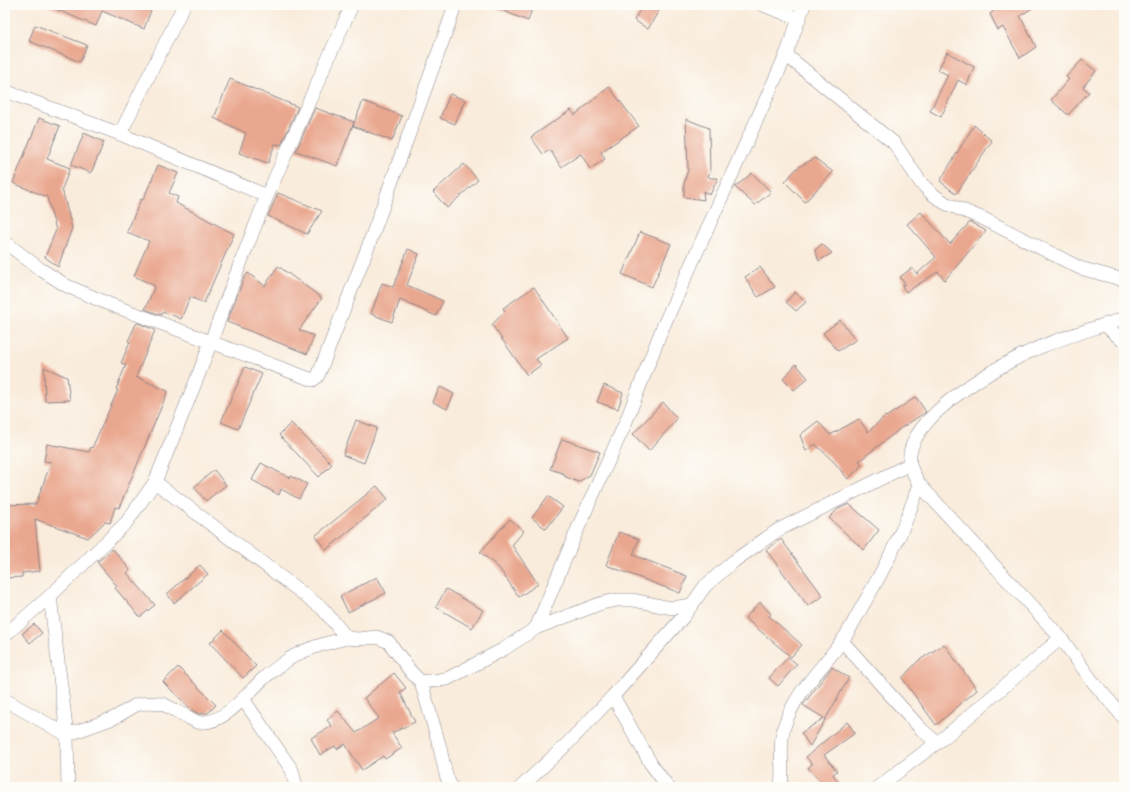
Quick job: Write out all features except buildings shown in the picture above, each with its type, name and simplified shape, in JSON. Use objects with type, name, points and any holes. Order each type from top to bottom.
[{"type":"street","points":[[120,134],[184,5]]},
{"type":"street","points":[[5,635],[50,596],[126,523],[155,482],[267,196],[352,5]]},
{"type":"street","points":[[5,242],[40,269],[67,286],[309,380],[316,378],[424,94],[453,12],[452,5]]},
{"type":"street","points":[[763,5],[799,19]]},
{"type":"street","points":[[536,628],[581,520],[626,424],[662,329],[786,55],[804,5]]},
{"type":"street","points":[[786,55],[894,144],[921,183],[930,193],[945,203],[984,219],[1080,268],[1124,280]]},
{"type":"street","points":[[5,91],[120,134],[267,196]]},
{"type":"street","points":[[1124,318],[1043,346],[996,368],[969,386],[939,409],[916,436],[911,450],[910,464],[919,484],[1061,638],[1093,682],[1124,718]]},
{"type":"street","points":[[1105,325],[1124,342]]},
{"type":"street","points":[[520,787],[568,743],[614,696],[650,657],[705,586],[734,561],[778,530],[910,464]]},
{"type":"street","points":[[155,482],[322,608],[347,638]]},
{"type":"street","points":[[780,787],[781,754],[784,728],[792,708],[807,682],[842,641],[897,544],[919,484]]},
{"type":"street","points":[[50,596],[67,735],[68,787]]},
{"type":"street","points":[[421,682],[447,679],[504,649],[536,628],[602,603],[617,600],[632,600],[671,608],[692,604]]},
{"type":"street","points":[[5,700],[67,735],[114,718],[146,702],[164,704],[197,722],[203,723],[220,717],[243,699],[265,677],[289,659],[304,651],[347,638],[359,639],[377,637],[389,642],[421,682],[434,724],[446,775],[451,787]]},
{"type":"street","points":[[878,787],[937,743],[1061,638]]},
{"type":"street","points":[[842,641],[921,729],[937,743]]},
{"type":"street","points":[[614,696],[651,764],[668,787]]},
{"type":"street","points":[[243,699],[292,770],[296,787]]}]
